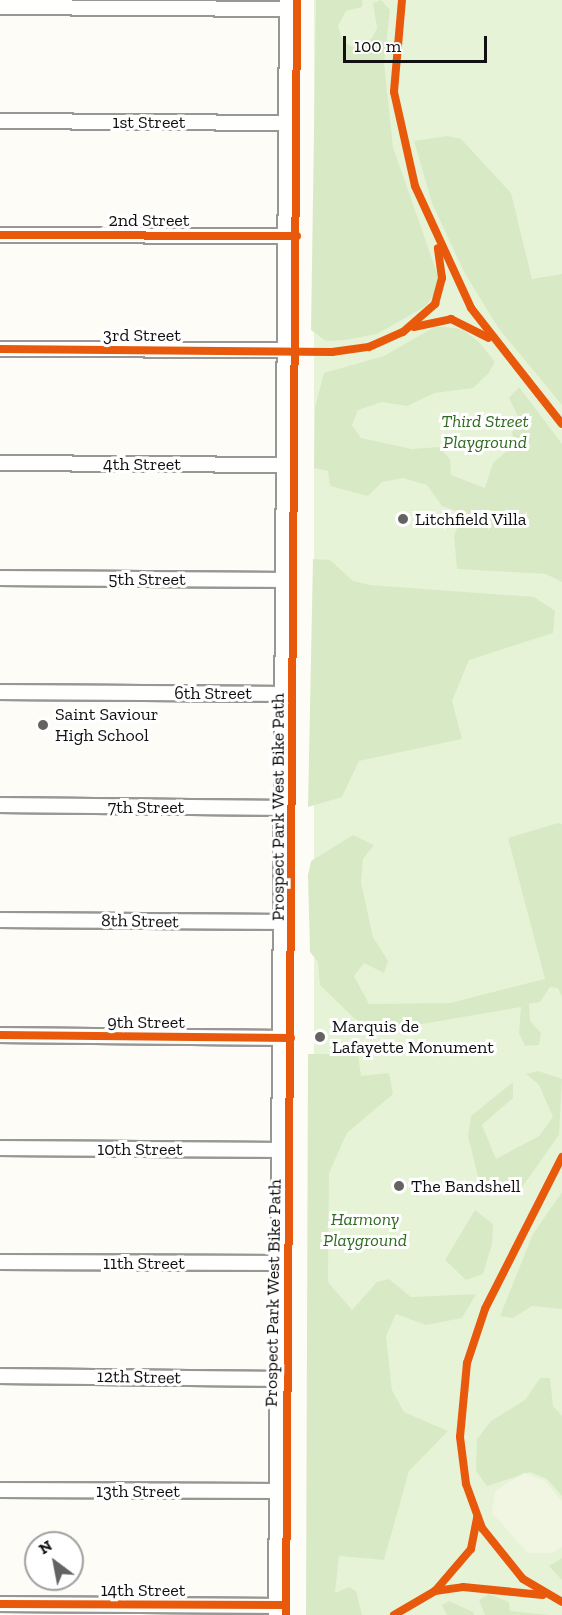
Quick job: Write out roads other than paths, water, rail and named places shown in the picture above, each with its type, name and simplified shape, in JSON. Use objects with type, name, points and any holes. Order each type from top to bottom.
[{"type":"street","points":[[0,7],[287,4],[276,1610]]},
{"type":"street","name":"1st Street","points":[[0,121],[286,123]]},
{"type":"street","name":"2nd Street","points":[[0,235],[285,236]]},
{"type":"street","name":"3rd Street","points":[[0,349],[285,351]]},
{"type":"street","name":"4th Street","points":[[0,463],[284,465]]},
{"type":"street","name":"5th Street","points":[[0,578],[282,580]]},
{"type":"street","name":"6th Street","points":[[0,692],[282,694]]},
{"type":"street","name":"7th Street","points":[[0,806],[281,808]]},
{"type":"street","name":"8th Street","points":[[0,920],[281,922]]},
{"type":"street","name":"9th Street","points":[[0,1035],[280,1038]]},
{"type":"street","name":"10th Street","points":[[0,1148],[279,1150]]},
{"type":"street","name":"11th Street","points":[[0,1262],[278,1263]]},
{"type":"street","name":"12th Street","points":[[0,1376],[278,1379]]},
{"type":"street","name":"13th Street","points":[[0,1490],[277,1491]]},
{"type":"street","name":"14th Street","points":[[0,1604],[276,1610]]},
{"type":"place","name":"Litchfield Villa","points":[[403,519]]},
{"type":"place","name":"Saint Saviour High School","points":[[43,725]]},
{"type":"place","name":"Marquis de Lafayette Monument","points":[[320,1037]]},
{"type":"place","name":"The Bandshell","points":[[399,1186]]},
{"type":"park label","name":"Third Street Playground","points":[[485,432]]},
{"type":"park label","name":"Harmony Playground","points":[[365,1230]]}]
